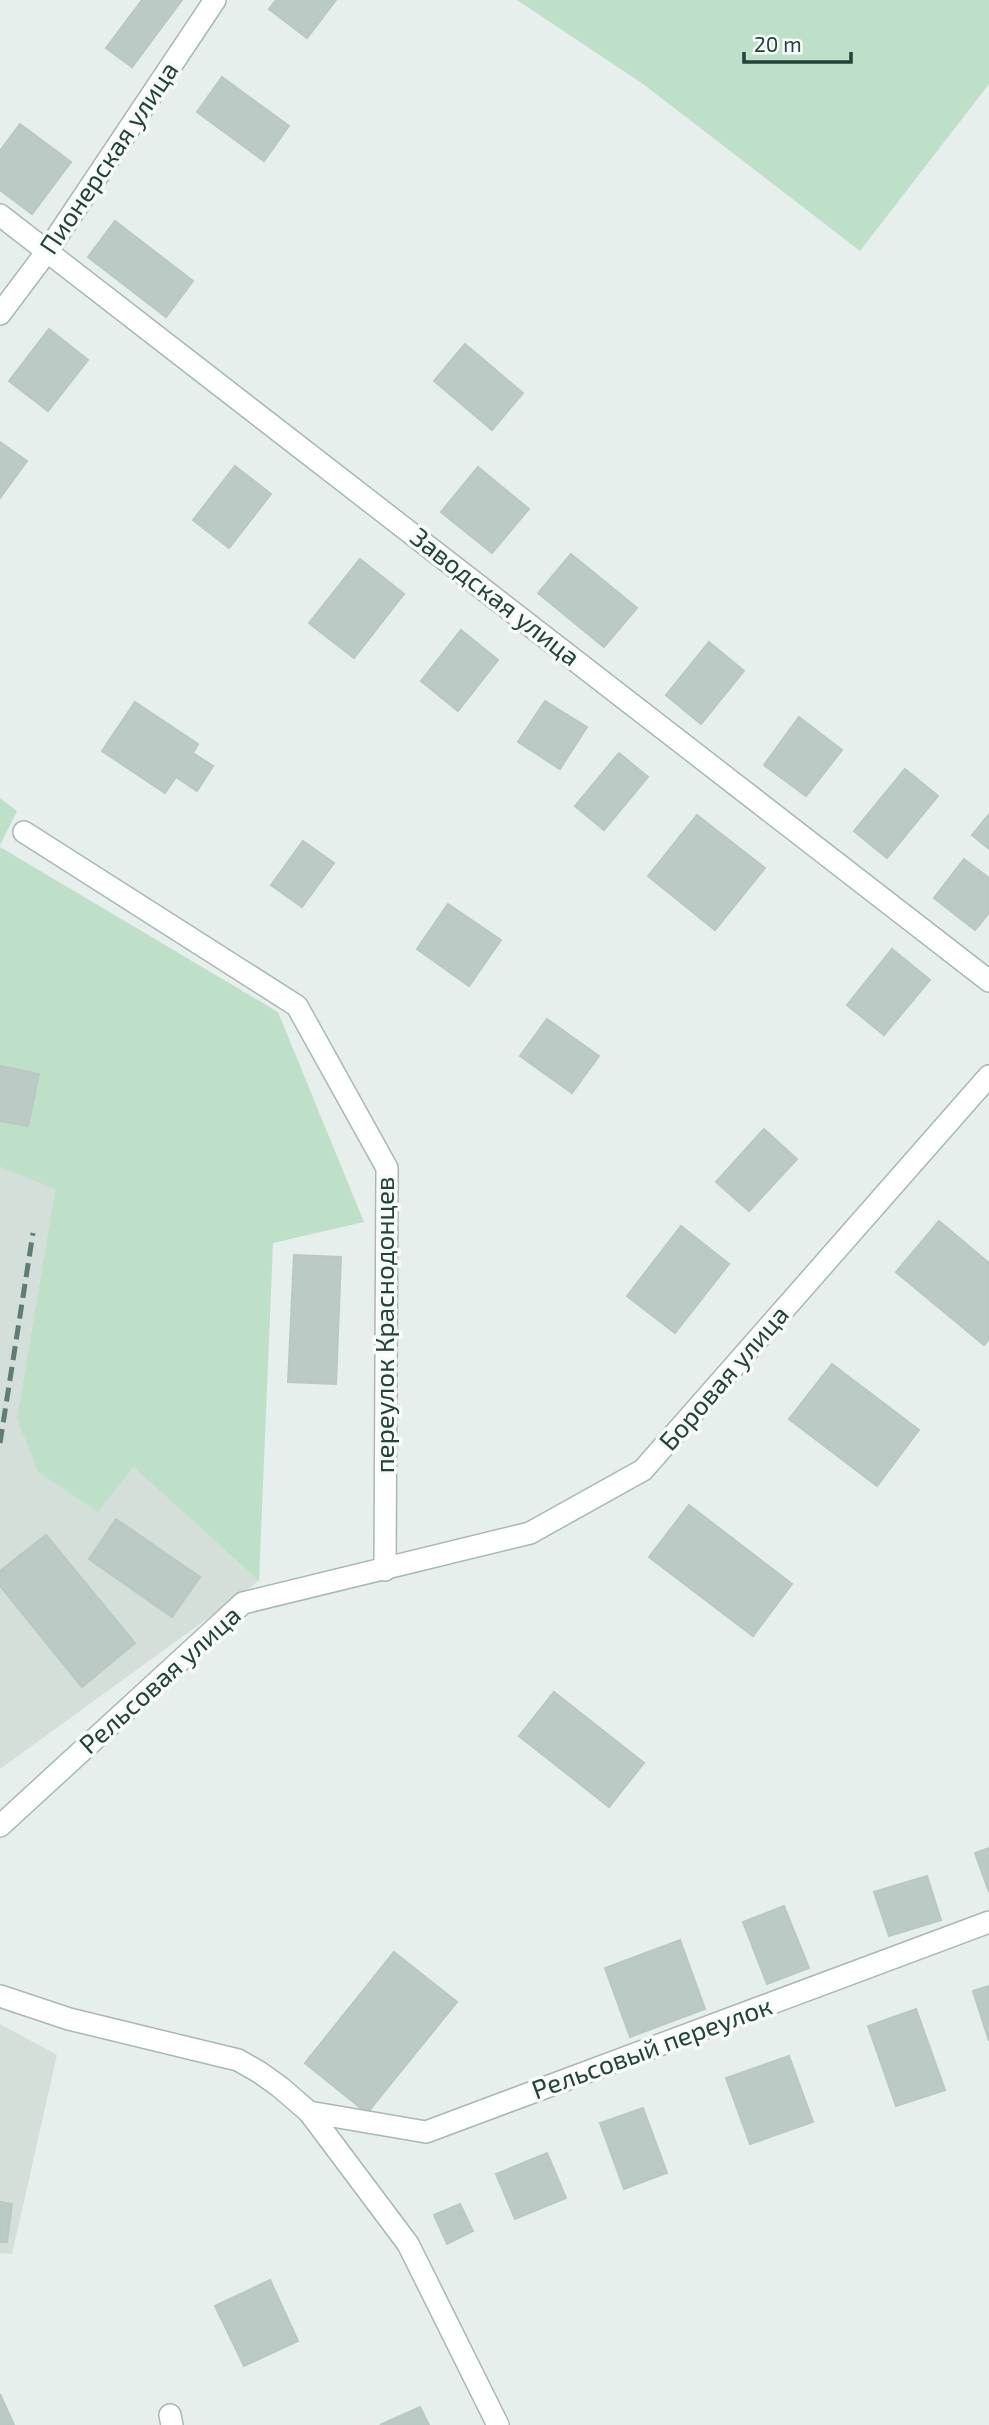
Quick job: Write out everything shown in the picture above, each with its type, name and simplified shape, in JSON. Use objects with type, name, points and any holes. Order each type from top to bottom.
[{"type":"street","name":"Пионерская улица","points":[[0,314],[48,250],[215,0]]},
{"type":"street","name":"Заводская улица","points":[[0,215],[989,981]]},
{"type":"street","name":"переулок Краснодонцев","points":[[24,832],[297,1006],[387,1168],[384,1570]]},
{"type":"street","name":"Боровая улица","points":[[384,1570],[530,1533],[643,1470],[989,1076]]},
{"type":"street","name":"Рельсовая улица","points":[[0,1826],[243,1603],[384,1570]]},
{"type":"street","name":"Рельсовый переулок","points":[[309,2112],[426,2132],[989,1922]]},
{"type":"street","points":[[0,1996],[69,2019],[238,2060],[280,2087],[309,2112],[408,2244],[498,2425]]},
{"type":"shaded area","points":[[0,1167],[55,1188],[17,1418],[133,1467],[259,1581],[0,1769]]},
{"type":"shaded area","points":[[0,2024],[57,2055],[12,2254],[0,2253]]},
{"type":"green space","points":[[517,0],[989,0],[989,84],[860,251],[643,84]]},
{"type":"green space","points":[[0,798],[17,811],[0,845]]},
{"type":"green space","points":[[0,847],[278,1012],[364,1222],[273,1243],[259,1581],[133,1467],[98,1512],[38,1472],[17,1418],[55,1189],[0,1167]]},
{"type":"building","points":[[142,0],[182,0],[132,67],[106,48]]},
{"type":"building","points":[[276,0],[336,0],[307,38],[269,9]]},
{"type":"building","points":[[222,77],[289,126],[264,161],[197,112]]},
{"type":"building","points":[[20,124],[71,162],[32,214],[0,190],[0,151]]},
{"type":"building","points":[[115,221],[193,281],[166,317],[88,257]]},
{"type":"building","points":[[49,329],[88,360],[48,411],[9,381]]},
{"type":"building","points":[[465,344],[523,393],[492,430],[434,381]]},
{"type":"building","points":[[0,442],[27,461],[0,498]]},
{"type":"building","points":[[235,466],[271,494],[229,548],[193,520]]},
{"type":"building","points":[[478,467],[529,509],[492,553],[441,512]]},
{"type":"building","points":[[571,554],[637,608],[604,647],[538,593]]},
{"type":"building","points":[[360,559],[404,594],[354,658],[309,623]]},
{"type":"building","points":[[461,630],[498,660],[458,711],[421,681]]},
{"type":"building","points":[[709,642],[744,671],[701,724],[666,695]]},
{"type":"building","points":[[545,701],[587,727],[560,769],[518,742]]},
{"type":"building","points":[[135,702],[198,744],[193,753],[213,766],[197,791],[176,777],[165,793],[102,751]]},
{"type":"building","points":[[799,717],[842,750],[806,796],[764,765]]},
{"type":"building","points":[[619,753],[648,777],[604,830],[575,806]]},
{"type":"building","points":[[905,769],[938,796],[887,858],[854,831]]},
{"type":"building","points":[[989,814],[989,849],[972,835]]},
{"type":"building","points":[[697,815],[765,868],[715,930],[648,876]]},
{"type":"building","points":[[303,841],[334,863],[302,907],[271,885]]},
{"type":"building","points":[[964,859],[989,878],[989,913],[975,930],[934,898]]},
{"type":"building","points":[[448,904],[501,940],[469,986],[417,949]]},
{"type":"building","points":[[892,949],[930,980],[884,1035],[847,1005]]},
{"type":"building","points":[[547,1019],[599,1056],[572,1093],[520,1056]]},
{"type":"building","points":[[0,1066],[39,1074],[28,1126],[0,1121]]},
{"type":"building","points":[[764,1129],[797,1159],[749,1211],[716,1182]]},
{"type":"building","points":[[939,1221],[989,1263],[989,1339],[984,1345],[896,1272]]},
{"type":"building","points":[[681,1226],[729,1264],[675,1333],[627,1296]]},
{"type":"building","points":[[294,1255],[341,1257],[336,1384],[288,1382]]},
{"type":"building","points":[[832,1364],[919,1430],[877,1486],[789,1419]]},
{"type":"building","points":[[689,1505],[792,1584],[753,1636],[649,1557]]},
{"type":"building","points":[[116,1519],[200,1577],[172,1617],[89,1559]]},
{"type":"building","points":[[46,1535],[135,1643],[82,1687],[0,1586],[0,1571]]},
{"type":"building","points":[[554,1692],[644,1763],[609,1807],[519,1736]]},
{"type":"building","points":[[989,1848],[989,1892],[975,1853]]},
{"type":"building","points":[[927,1876],[941,1920],[889,1936],[874,1892]]},
{"type":"building","points":[[784,1906],[809,1968],[767,1984],[743,1922]]},
{"type":"building","points":[[680,1940],[705,2009],[630,2037],[605,1968]]},
{"type":"building","points":[[394,1952],[457,2002],[367,2113],[305,2063]]},
{"type":"building","points":[[989,1986],[989,2041],[973,1991]]},
{"type":"building","points":[[916,2009],[945,2090],[896,2106],[868,2026]]},
{"type":"building","points":[[789,2056],[813,2122],[750,2144],[726,2078]]},
{"type":"building","points":[[643,2108],[667,2173],[624,2189],[600,2123]]},
{"type":"building","points":[[547,2153],[566,2198],[515,2219],[496,2174]]},
{"type":"building","points":[[0,2202],[12,2204],[7,2242],[0,2242]]},
{"type":"building","points":[[460,2204],[473,2231],[447,2244],[434,2215]]},
{"type":"building","points":[[270,2280],[298,2341],[244,2366],[215,2306]]},
{"type":"building","points":[[0,2394],[14,2425],[0,2425]]},
{"type":"building","points":[[420,2407],[429,2425],[380,2425]]},
{"type":"railway","points":[[0,1443],[33,1233]]}]
